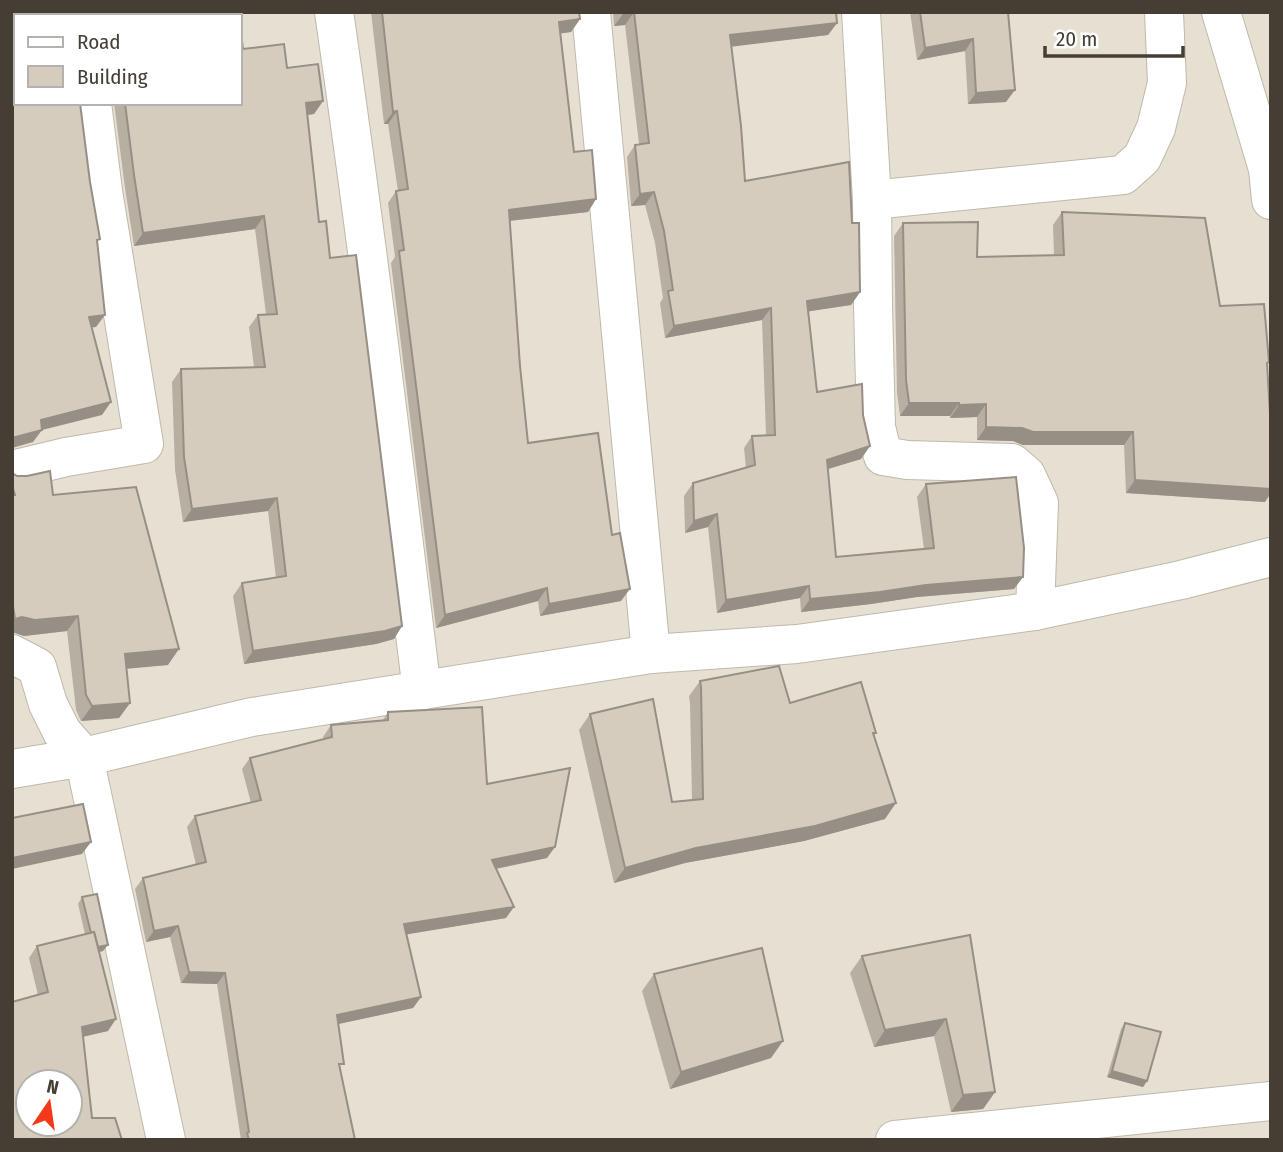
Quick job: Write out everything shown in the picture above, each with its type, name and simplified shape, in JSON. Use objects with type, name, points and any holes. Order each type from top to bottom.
[{"type":"street","points":[[334,12],[355,156],[422,691]]},
{"type":"street","points":[[591,12],[651,654]]},
{"type":"street","points":[[862,12],[872,200],[876,427],[883,456],[907,460],[1012,463],[1027,475],[1039,503],[1035,611]]},
{"type":"street","points":[[872,200],[1123,175],[1142,158],[1156,128],[1167,83],[1164,12]]},
{"type":"street","points":[[1221,12],[1268,169],[1271,200]]},
{"type":"street","points":[[12,470],[66,457],[144,444],[103,191],[92,105]]},
{"type":"street","points":[[12,769],[84,757],[252,717],[651,654],[797,644],[1035,611],[1181,580],[1271,557]]},
{"type":"street","points":[[12,654],[37,667],[48,704],[62,732],[84,757],[166,1140]]},
{"type":"street","points":[[895,1140],[1271,1101]]},
{"type":"shaded area","points":[[12,12],[1271,12],[1271,1140],[12,1140]]},
{"type":"building","points":[[140,12],[238,14],[140,14]]},
{"type":"building","points":[[382,12],[579,12],[580,19],[559,22],[574,152],[592,150],[596,199],[509,210],[520,366],[528,443],[598,433],[612,535],[620,533],[630,589],[549,604],[547,588],[445,615],[399,251],[404,250],[396,191],[408,189],[397,111],[393,112]]},
{"type":"building","points":[[634,12],[836,12],[837,23],[730,35],[745,181],[849,162],[852,223],[859,223],[860,292],[807,301],[817,392],[862,384],[863,415],[870,446],[827,460],[836,557],[934,548],[926,484],[1016,477],[1024,548],[1023,577],[810,599],[809,586],[726,600],[717,514],[694,521],[693,483],[755,465],[752,436],[775,435],[771,308],[674,326],[668,291],[673,290],[664,231],[654,192],[640,194],[635,145],[649,143]]},
{"type":"building","points":[[920,12],[1008,12],[1015,90],[976,93],[973,39],[925,48]]},
{"type":"building","points":[[242,41],[243,49],[284,44],[287,68],[318,64],[323,101],[306,103],[319,222],[326,221],[330,258],[356,255],[402,626],[385,631],[253,651],[242,583],[286,576],[277,498],[192,509],[184,457],[181,369],[265,367],[258,315],[277,314],[264,216],[143,233],[125,105],[242,105]]},
{"type":"building","points":[[12,75],[14,105],[80,105],[100,239],[97,240],[105,315],[89,317],[111,402],[41,420],[42,430],[12,438]]},
{"type":"building","points":[[1062,212],[1205,218],[1220,306],[1264,304],[1269,362],[1271,489],[1135,480],[1133,432],[1033,432],[1022,428],[986,427],[986,404],[909,403],[906,380],[903,223],[978,222],[977,257],[1064,255]]},
{"type":"building","points":[[50,471],[53,495],[136,487],[179,649],[125,654],[130,703],[92,706],[86,695],[78,616],[15,619],[12,600],[12,495],[15,495],[12,473],[27,476]]},
{"type":"building","points":[[779,666],[790,703],[861,682],[876,733],[873,733],[896,803],[815,826],[696,848],[625,868],[590,714],[653,699],[672,802],[703,799],[700,681]]},
{"type":"building","points":[[482,707],[487,784],[570,768],[555,847],[492,860],[514,907],[404,924],[421,997],[337,1015],[344,1064],[339,1064],[355,1140],[249,1140],[225,973],[189,972],[178,926],[154,931],[143,878],[206,862],[195,816],[261,800],[250,758],[332,737],[331,725],[388,720],[388,712]]},
{"type":"building","points":[[83,804],[91,842],[12,858],[12,818]]},
{"type":"building","points":[[97,894],[108,945],[98,947],[94,932],[91,933],[82,897]]},
{"type":"building","points":[[94,932],[116,1019],[82,1027],[92,1118],[115,1118],[122,1140],[12,1140],[12,1002],[48,992],[37,946]]},
{"type":"building","points":[[970,935],[995,1092],[963,1095],[946,1019],[885,1030],[862,956]]},
{"type":"building","points":[[762,948],[783,1041],[681,1072],[654,974]]},
{"type":"building","points":[[1125,1023],[1161,1032],[1147,1081],[1112,1071]]}]
